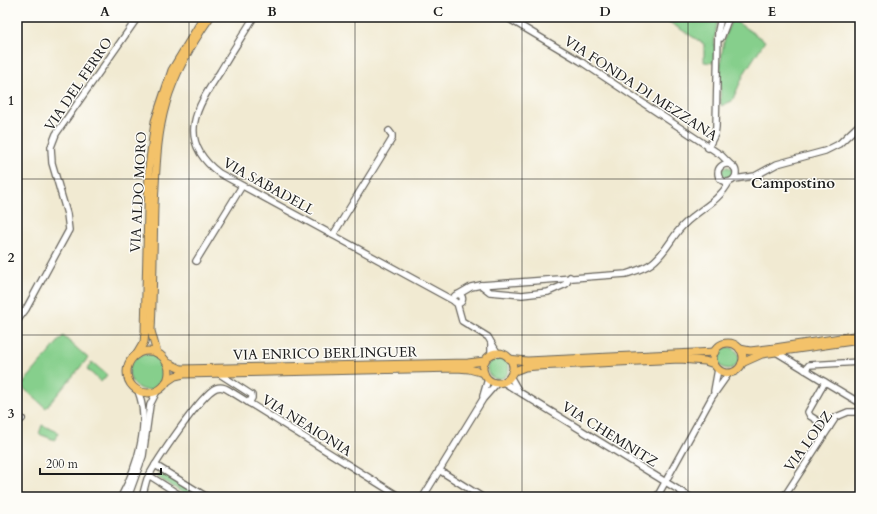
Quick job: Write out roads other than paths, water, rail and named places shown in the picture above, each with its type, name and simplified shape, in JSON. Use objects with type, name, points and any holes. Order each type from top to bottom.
[{"type":"main road","name":"VIA ALDO MORO","points":[[136,354],[144,342],[145,332],[149,168],[155,121],[172,70],[204,17]]},
{"type":"main road","name":"VIA ALDO MORO","points":[[157,353],[151,330],[155,169],[158,140],[166,104],[178,72],[188,51],[210,17]]},
{"type":"main road","points":[[716,367],[715,352],[721,345],[734,345],[740,349],[750,351],[860,335]]},
{"type":"main road","points":[[500,382],[511,374],[525,367],[680,360],[705,361],[729,373],[738,369],[742,363],[756,356],[860,340]]},
{"type":"main road","points":[[740,349],[742,363]]},
{"type":"main road","points":[[146,351],[157,353],[166,362],[169,372],[166,382],[157,391],[147,393],[138,391],[130,384],[127,373],[129,362],[136,354],[146,351]]},
{"type":"main road","points":[[509,359],[527,361],[715,352]]},
{"type":"main road","points":[[486,376],[483,367],[485,361],[494,354],[504,355],[509,359],[512,365],[511,374]]},
{"type":"main road","name":"VIA ENRICO BERLINGUER","points":[[166,362],[181,369],[462,363],[485,361]]},
{"type":"main road","name":"VIA ENRICO BERLINGUER","points":[[166,382],[179,374],[457,368],[469,369],[500,382]]},
{"type":"street","name":"VIA DEL FERRO","points":[[17,321],[31,301],[69,230],[67,214],[52,163],[51,147],[56,134],[138,17]]},
{"type":"street","name":"VIA SABADELL","points":[[254,17],[196,111],[193,122],[195,144],[207,164],[218,173],[446,296],[459,298]]},
{"type":"street","name":"VIA FONDA DI MEZZANA","points":[[506,17],[580,62],[708,148],[721,155],[730,164]]},
{"type":"street","points":[[708,148],[715,134],[716,127],[718,31],[722,17]]},
{"type":"street","points":[[718,52],[722,33],[729,17]]},
{"type":"street","points":[[721,179],[731,180],[755,176],[777,164],[825,151],[839,144],[860,124]]},
{"type":"street","points":[[333,235],[392,139],[392,135],[389,131]]},
{"type":"street","name":"VIA FONDA DI MEZZANA","points":[[721,155],[722,166]]},
{"type":"street","points":[[720,196],[721,179],[719,172],[722,166],[730,164],[745,174],[755,176]]},
{"type":"street","points":[[494,354],[491,343],[486,336],[463,323],[460,313],[459,298],[474,286],[570,277],[626,274],[640,270],[661,255],[678,230],[720,196],[731,180],[736,169]]},
{"type":"street","points":[[196,261],[242,186]]},
{"type":"street","points":[[482,285],[490,292],[522,295],[548,292],[566,284],[570,277]]},
{"type":"street","points":[[776,352],[860,403]]},
{"type":"street","points":[[806,370],[809,365],[860,362]]},
{"type":"street","points":[[712,397],[716,367]]},
{"type":"street","points":[[217,373],[252,395],[249,403]]},
{"type":"street","points":[[657,497],[712,397],[729,373]]},
{"type":"street","name":"VIA CHEMNITZ","points":[[511,374],[518,390]]},
{"type":"street","points":[[483,399],[486,376]]},
{"type":"street","points":[[423,497],[483,399],[500,382]]},
{"type":"street","name":"VIA CHEMNITZ","points":[[500,382],[518,390],[690,497]]},
{"type":"street","points":[[825,382],[808,412],[809,415],[829,428]]},
{"type":"street","name":"VIA NEAIONIA","points":[[155,465],[190,414],[214,389],[221,387],[227,389],[400,497]]},
{"type":"street","points":[[121,497],[131,476],[139,446],[143,409],[138,391]]},
{"type":"street","points":[[128,497],[142,462],[150,405],[157,391]]},
{"type":"street","name":"VIA LODZ","points":[[784,497],[836,418],[843,413],[860,412]]},
{"type":"street","points":[[142,497],[155,465],[207,497]]},
{"type":"street","points":[[439,470],[482,497]]},
{"type":"street","points":[[150,476],[183,497]]},
{"type":"district","name":"Campostino","points":[[793,183]]}]
